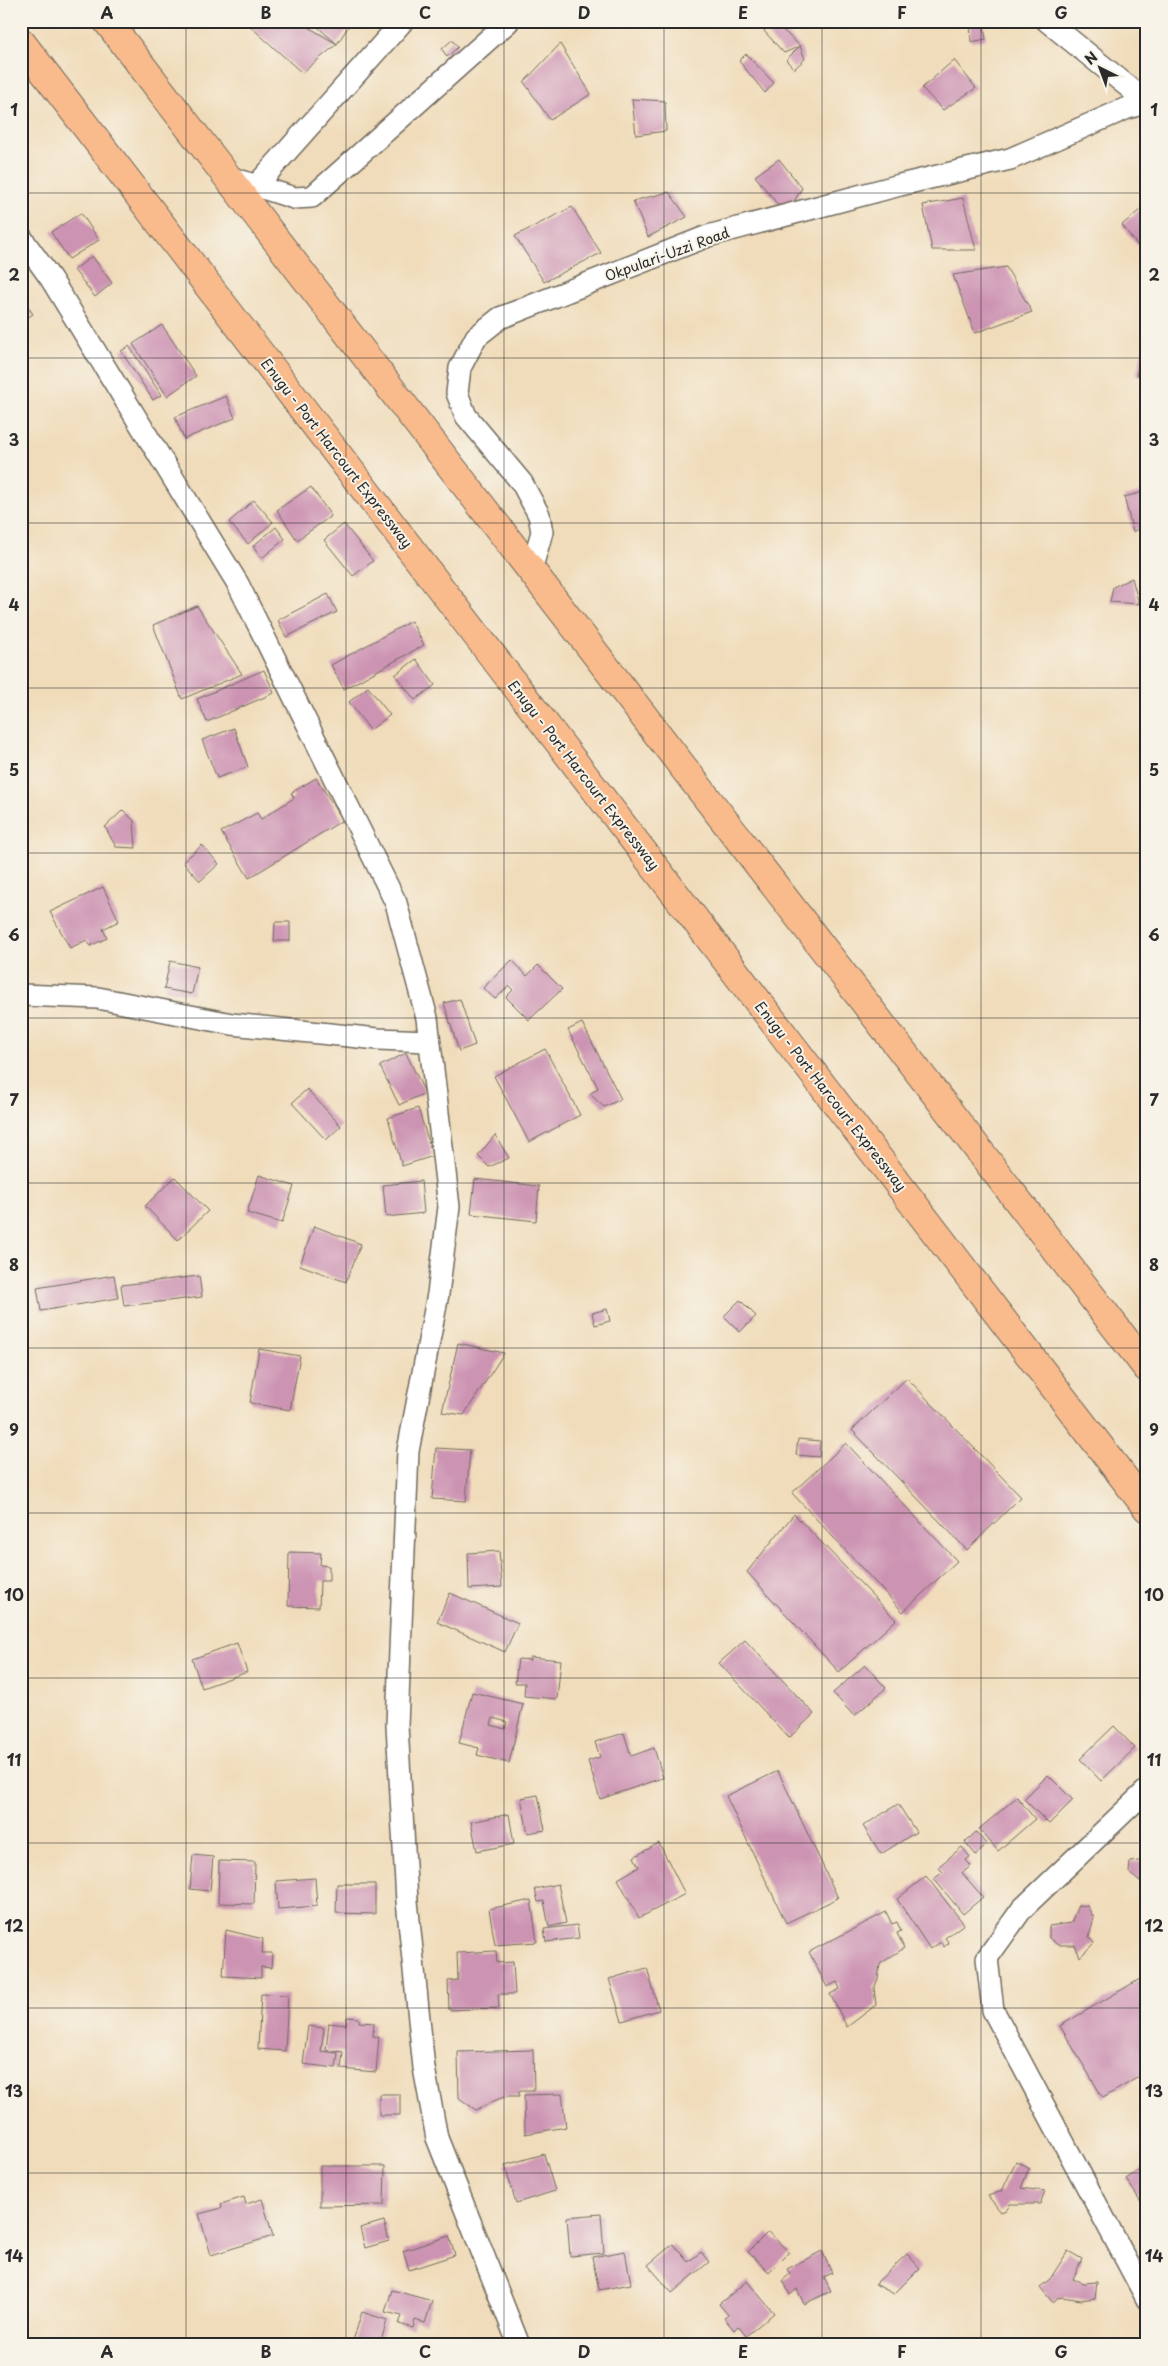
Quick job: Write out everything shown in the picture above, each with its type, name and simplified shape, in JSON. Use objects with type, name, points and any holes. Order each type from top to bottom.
[{"type":"highway","points":[[107,21],[1147,1368]]},
{"type":"highway","name":"Enugu - Port Harcourt Expressway","points":[[21,42],[1147,1508]]},
{"type":"street","points":[[256,186],[403,21]]},
{"type":"street","points":[[1048,21],[1147,102]]},
{"type":"street","points":[[226,176],[294,198],[312,197],[508,22]]},
{"type":"street","name":"Okpulari-Uzzi Road","points":[[531,570],[542,532],[539,515],[522,483],[466,416],[457,394],[460,368],[476,337],[500,318],[708,236],[900,185],[1010,159],[1125,109],[1147,102]]},
{"type":"street","points":[[21,237],[51,279],[238,584],[396,903],[427,1018],[428,1041],[449,1207],[438,1294],[408,1451],[397,1725],[407,1901],[424,2068],[437,2138],[518,2345]]},
{"type":"street","points":[[21,995],[98,998],[232,1024],[378,1039],[428,1041]]},
{"type":"street","points":[[1147,1790],[1022,1909],[987,1958],[993,2010],[1147,2299]]},
{"type":"building","points":[[256,21],[298,21],[337,44],[302,73],[251,27]]},
{"type":"building","points":[[311,21],[352,21],[337,44]]},
{"type":"building","points":[[772,21],[800,46],[784,53],[764,31]]},
{"type":"building","points":[[970,21],[983,21],[986,39],[971,42]]},
{"type":"building","points":[[452,40],[458,47],[447,57],[442,49]]},
{"type":"building","points":[[560,44],[591,94],[550,120],[524,82]]},
{"type":"building","points":[[800,46],[805,59],[794,69],[786,60]]},
{"type":"building","points":[[746,54],[774,83],[765,93],[739,61]]},
{"type":"building","points":[[954,60],[976,88],[943,110],[922,88]]},
{"type":"building","points":[[632,99],[665,101],[666,131],[636,135]]},
{"type":"building","points":[[779,159],[802,188],[786,215],[755,176]]},
{"type":"building","points":[[669,192],[687,217],[648,237],[633,201]]},
{"type":"building","points":[[963,198],[976,250],[932,250],[923,205]]},
{"type":"building","points":[[1147,204],[1147,237],[1137,245],[1122,225]]},
{"type":"building","points":[[572,207],[601,253],[544,282],[515,236]]},
{"type":"building","points":[[81,213],[99,240],[69,259],[51,232]]},
{"type":"building","points":[[92,256],[112,283],[95,297],[74,270]]},
{"type":"building","points":[[1006,267],[1032,312],[975,333],[953,275]]},
{"type":"building","points":[[21,297],[33,314],[21,322]]},
{"type":"building","points":[[162,325],[196,376],[167,396],[133,344]]},
{"type":"building","points":[[1146,337],[1147,375],[1136,375]]},
{"type":"building","points":[[129,346],[161,395],[153,400],[121,351]]},
{"type":"building","points":[[226,396],[235,418],[184,439],[175,417]]},
{"type":"building","points":[[311,487],[331,516],[297,540],[277,510]]},
{"type":"building","points":[[1147,491],[1147,523],[1133,532],[1124,497]]},
{"type":"building","points":[[254,500],[273,522],[248,544],[229,522]]},
{"type":"building","points":[[344,524],[373,561],[353,576],[324,540]]},
{"type":"building","points":[[276,527],[285,539],[262,558],[253,546]]},
{"type":"building","points":[[1132,578],[1139,604],[1110,602],[1113,587]]},
{"type":"building","points":[[328,594],[337,612],[286,637],[278,620]]},
{"type":"building","points":[[197,606],[242,674],[182,699],[153,625]]},
{"type":"building","points":[[411,621],[424,645],[344,689],[331,665]]},
{"type":"building","points":[[416,659],[435,685],[415,700],[395,675]]},
{"type":"building","points":[[264,670],[274,693],[207,722],[197,699]]},
{"type":"building","points":[[368,687],[390,715],[370,730],[349,702]]},
{"type":"building","points":[[234,728],[248,767],[217,778],[202,740]]},
{"type":"building","points":[[316,778],[343,820],[249,878],[221,832],[257,813],[261,819],[294,798],[291,793]]},
{"type":"building","points":[[123,810],[134,821],[136,848],[116,847],[105,827]]},
{"type":"building","points":[[202,845],[219,864],[200,881],[183,862]]},
{"type":"building","points":[[103,887],[119,921],[103,929],[107,938],[90,946],[87,940],[70,948],[50,912]]},
{"type":"building","points":[[275,922],[290,922],[290,941],[274,941]]},
{"type":"building","points":[[21,953],[24,953],[24,981],[21,981]]},
{"type":"building","points":[[512,960],[527,976],[538,965],[562,989],[529,1020],[506,997],[513,990],[509,986],[495,999],[483,988]]},
{"type":"building","points":[[170,961],[198,967],[192,994],[164,989]]},
{"type":"building","points":[[460,999],[475,1045],[459,1051],[444,1003]]},
{"type":"building","points":[[582,1023],[621,1099],[604,1107],[590,1094],[598,1088],[568,1030]]},
{"type":"building","points":[[545,1049],[580,1115],[529,1142],[494,1076]]},
{"type":"building","points":[[406,1053],[425,1093],[399,1105],[380,1066]]},
{"type":"building","points":[[307,1089],[341,1126],[326,1140],[292,1103]]},
{"type":"building","points":[[418,1108],[433,1156],[402,1166],[388,1118]]},
{"type":"building","points":[[495,1135],[509,1158],[489,1167],[478,1156]]},
{"type":"building","points":[[259,1175],[294,1186],[282,1223],[247,1213]]},
{"type":"building","points":[[175,1177],[208,1211],[178,1240],[145,1206]]},
{"type":"building","points":[[475,1179],[539,1186],[536,1221],[471,1214]]},
{"type":"building","points":[[421,1181],[424,1213],[386,1217],[383,1185]]},
{"type":"building","points":[[314,1226],[361,1244],[346,1282],[300,1265]]},
{"type":"building","points":[[114,1275],[118,1298],[41,1311],[37,1288]]},
{"type":"building","points":[[199,1276],[202,1297],[124,1306],[121,1285]]},
{"type":"building","points":[[740,1300],[756,1316],[740,1332],[724,1316]]},
{"type":"building","points":[[607,1309],[610,1321],[595,1325],[592,1313]]},
{"type":"building","points":[[458,1343],[504,1353],[464,1415],[442,1412]]},
{"type":"building","points":[[259,1349],[300,1356],[290,1410],[250,1403]]},
{"type":"building","points":[[907,1378],[1021,1497],[967,1550],[852,1430]]},
{"type":"building","points":[[798,1439],[820,1441],[819,1457],[796,1455]]},
{"type":"building","points":[[846,1443],[957,1561],[903,1612],[792,1493]]},
{"type":"building","points":[[436,1448],[470,1450],[466,1501],[432,1499]]},
{"type":"building","points":[[794,1514],[896,1620],[839,1672],[747,1572]]},
{"type":"building","points":[[499,1551],[502,1587],[469,1589],[468,1553]]},
{"type":"building","points":[[289,1552],[321,1553],[320,1565],[329,1566],[329,1581],[320,1581],[319,1607],[288,1606]]},
{"type":"building","points":[[450,1593],[518,1623],[505,1652],[437,1622]]},
{"type":"building","points":[[745,1640],[814,1714],[789,1738],[719,1663]]},
{"type":"building","points":[[237,1643],[247,1672],[202,1688],[192,1659]]},
{"type":"building","points":[[530,1657],[561,1660],[557,1699],[524,1696],[525,1683],[515,1683],[518,1659],[530,1660]]},
{"type":"building","points":[[865,1665],[886,1688],[854,1716],[833,1693]]},
{"type":"building","points":[[472,1692],[523,1704],[509,1763],[477,1755],[479,1748],[459,1743]],"holes":[[[493,1718],[507,1722],[505,1729],[491,1725]]]},
{"type":"building","points":[[1114,1726],[1135,1748],[1101,1781],[1080,1759]]},
{"type":"building","points":[[624,1733],[631,1756],[654,1748],[663,1778],[600,1799],[588,1761],[600,1757],[595,1742]]},
{"type":"building","points":[[778,1771],[838,1898],[786,1923],[726,1796]]},
{"type":"building","points":[[1048,1775],[1073,1800],[1049,1824],[1024,1799]]},
{"type":"building","points":[[538,1795],[545,1830],[528,1833],[521,1798]]},
{"type":"building","points":[[1017,1797],[1035,1819],[998,1851],[979,1829]]},
{"type":"building","points":[[898,1804],[916,1832],[881,1854],[863,1826]]},
{"type":"building","points":[[509,1814],[514,1844],[477,1851],[471,1822]]},
{"type":"building","points":[[976,1832],[987,1845],[976,1855],[965,1842]]},
{"type":"building","points":[[659,1843],[685,1894],[639,1918],[618,1879],[639,1867],[634,1857]]},
{"type":"building","points":[[962,1847],[970,1857],[966,1860],[971,1866],[962,1873],[983,1897],[963,1914],[934,1879],[943,1872],[938,1867]]},
{"type":"building","points":[[193,1855],[213,1857],[210,1891],[190,1889]]},
{"type":"building","points":[[1147,1860],[1147,1881],[1139,1881],[1129,1873],[1130,1862]]},
{"type":"building","points":[[219,1861],[255,1862],[254,1904],[218,1903]]},
{"type":"building","points":[[926,1876],[964,1924],[945,1938],[949,1943],[944,1947],[941,1942],[930,1949],[897,1899]]},
{"type":"building","points":[[315,1878],[317,1906],[278,1909],[276,1881]]},
{"type":"building","points":[[337,1884],[375,1884],[375,1914],[336,1913]]},
{"type":"building","points":[[558,1884],[566,1923],[549,1927],[544,1901],[538,1902],[535,1889]]},
{"type":"building","points":[[531,1900],[537,1942],[495,1945],[489,1909]]},
{"type":"building","points":[[1078,1905],[1087,1906],[1094,1918],[1089,1937],[1094,1943],[1080,1957],[1075,1945],[1058,1945],[1049,1938],[1049,1926],[1071,1923]]},
{"type":"building","points":[[886,1912],[892,1924],[897,1922],[901,1931],[897,1933],[904,1948],[880,1964],[878,1979],[874,1988],[876,2005],[847,2027],[830,1994],[840,1989],[837,1982],[827,1987],[809,1952]]},
{"type":"building","points":[[577,1925],[579,1938],[546,1942],[544,1929]]},
{"type":"building","points":[[226,1930],[263,1939],[262,1953],[272,1953],[271,1968],[261,1967],[261,1978],[223,1976]]},
{"type":"building","points":[[496,1951],[497,1963],[513,1962],[515,1994],[498,1994],[499,2008],[449,2010],[448,1981],[458,1980],[457,1953]]},
{"type":"building","points":[[647,1968],[659,2010],[622,2021],[609,1979]]},
{"type":"building","points":[[1140,1979],[1147,1991],[1147,2072],[1103,2098],[1060,2026]]},
{"type":"building","points":[[261,1994],[288,1995],[285,2051],[258,2049]]},
{"type":"building","points":[[347,2017],[359,2018],[359,2022],[374,2023],[373,2036],[379,2037],[376,2072],[341,2069],[343,2052],[326,2050],[329,2023],[346,2025]]},
{"type":"building","points":[[308,2026],[324,2028],[321,2051],[338,2053],[336,2068],[303,2064]]},
{"type":"building","points":[[533,2050],[534,2091],[519,2091],[519,2096],[507,2096],[476,2110],[459,2098],[458,2052]]},
{"type":"building","points":[[379,2094],[400,2094],[400,2115],[379,2115]]},
{"type":"building","points":[[562,2094],[566,2127],[525,2134],[524,2095]]},
{"type":"building","points":[[544,2154],[555,2191],[516,2203],[505,2165]]},
{"type":"building","points":[[1016,2161],[1029,2168],[1021,2188],[1045,2191],[1040,2204],[1010,2204],[1006,2210],[1001,2212],[988,2196],[1002,2191]]},
{"type":"building","points":[[1147,2165],[1147,2211],[1126,2179]]},
{"type":"building","points":[[320,2166],[385,2166],[384,2205],[320,2206]]},
{"type":"building","points":[[244,2197],[246,2204],[262,2199],[273,2236],[211,2255],[199,2214],[222,2208],[221,2204]]},
{"type":"building","points":[[601,2214],[604,2253],[570,2256],[567,2217]]},
{"type":"building","points":[[384,2221],[389,2241],[365,2248],[360,2228]]},
{"type":"building","points":[[768,2232],[789,2252],[769,2272],[748,2252]]},
{"type":"building","points":[[449,2236],[455,2255],[409,2270],[403,2251]]},
{"type":"building","points":[[673,2244],[688,2262],[701,2252],[709,2262],[672,2293],[648,2265]]},
{"type":"building","points":[[625,2251],[631,2284],[599,2290],[592,2257]]},
{"type":"building","points":[[822,2251],[832,2273],[824,2277],[831,2291],[804,2304],[797,2289],[790,2295],[783,2280],[790,2274],[787,2269]]},
{"type":"building","points":[[1068,2251],[1082,2259],[1073,2279],[1083,2283],[1097,2282],[1095,2298],[1081,2300],[1063,2297],[1057,2298],[1053,2303],[1040,2287],[1050,2279]]},
{"type":"building","points":[[907,2254],[920,2268],[894,2294],[875,2284]]},
{"type":"building","points":[[747,2281],[774,2313],[746,2336],[738,2326],[734,2330],[724,2318],[728,2315],[719,2304]]},
{"type":"building","points":[[392,2290],[432,2301],[425,2323],[415,2320],[413,2328],[399,2324],[402,2316],[385,2312]]},
{"type":"building","points":[[362,2312],[387,2320],[380,2345],[364,2345],[353,2341]]}]
